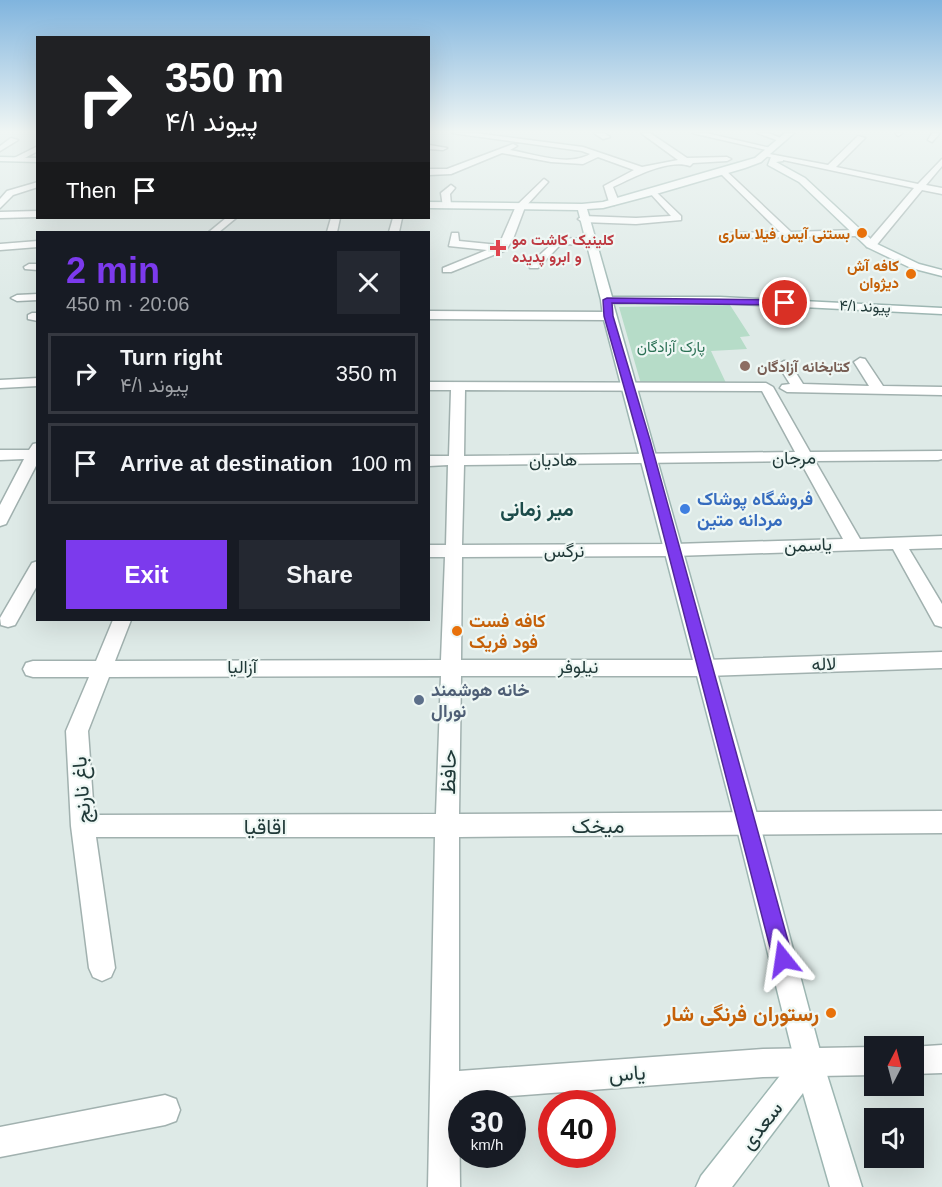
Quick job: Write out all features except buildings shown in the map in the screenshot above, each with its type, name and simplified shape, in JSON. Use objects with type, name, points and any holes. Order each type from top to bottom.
[{"type":"street","points":[[2,202],[10,194],[26,188]]},
{"type":"street","points":[[446,205],[446,193],[451,188]]},
{"type":"street","points":[[447,270],[505,244],[521,206],[538,188]]},
{"type":"street","points":[[609,188],[614,202]]},
{"type":"street","points":[[583,213],[665,188]]},
{"type":"street","points":[[737,188],[789,235]]},
{"type":"street","points":[[811,188],[871,245],[915,266],[942,273]]},
{"type":"street","points":[[871,245],[918,188]]},
{"type":"street","points":[[430,205],[521,206],[636,221],[678,218],[653,192]]},
{"type":"street","points":[[2,202],[27,199]]},
{"type":"street","points":[[0,215],[36,213]]},
{"type":"street","points":[[583,213],[748,825],[807,1048],[808,1062],[846,1187]]},
{"type":"street","points":[[215,231],[230,219]]},
{"type":"street","points":[[729,236],[856,233]]},
{"type":"street","points":[[455,235],[453,244],[505,244]]},
{"type":"street","points":[[534,266],[558,241],[591,242]]},
{"type":"street","points":[[0,246],[36,244]]},
{"type":"street","points":[[17,298],[36,297]]},
{"type":"street","name":"پیوند ۴/۱","points":[[430,315],[731,301],[942,311]]},
{"type":"street","points":[[860,362],[879,390]]},
{"type":"street","points":[[784,365],[793,388],[942,391]]},
{"type":"street","points":[[0,384],[36,382]]},
{"type":"street","points":[[430,386],[766,387],[854,543]]},
{"type":"street","name":"حافظ","points":[[444,1187],[447,825],[458,386]]},
{"type":"street","points":[[0,455],[36,452]]},
{"type":"street","points":[[0,520],[36,452]]},
{"type":"street","name":"مرجان","points":[[650,459],[938,455]]},
{"type":"street","name":"هادیان","points":[[430,461],[650,459]]},
{"type":"street","points":[[897,542],[942,620]]},
{"type":"street","name":"یاسمن","points":[[674,550],[942,542]]},
{"type":"street","name":"نرگس","points":[[430,551],[674,550]]},
{"type":"street","points":[[8,620],[36,571]]},
{"type":"street","name":"باغ نارنج","points":[[102,968],[83,826],[77,731],[122,621]]},
{"type":"street","name":"لاله","points":[[706,668],[942,660]]},
{"type":"street","name":"نیلوفر","points":[[451,666],[706,668]]},
{"type":"street","name":"آزالیا","points":[[33,669],[451,666]]},
{"type":"street","name":"میخک","points":[[447,825],[748,825],[942,822]]},
{"type":"street","name":"اقاقیا","points":[[83,826],[447,825]]},
{"type":"street","points":[[924,1060],[942,1059]]},
{"type":"street","name":"یاس","points":[[445,1087],[763,1063],[864,1061]]},
{"type":"street","name":"سعدی","points":[[712,1187],[808,1062]]},
{"type":"street","points":[[0,1142],[165,1110]]},
{"type":"green space","name":"پارک آزادگان","points":[[730,305],[750,336],[740,337],[747,349],[711,351],[726,383],[641,384],[619,307]]},
{"type":"place","name":"بستنی آیس فیلا ساری","points":[[862,233]]},
{"type":"place","name":"کلینیک کاشت مو و ابرو پدیده","points":[[498,248]]},
{"type":"place","name":"کافه آش دیژوان","points":[[911,274]]},
{"type":"place","name":"کتابخانه آزادگان","points":[[745,366]]},
{"type":"place","name":"فروشگاه پوشاک مردانه متین","points":[[685,509]]},
{"type":"place","name":"کافه فست فود فریک","points":[[457,631]]},
{"type":"place","name":"خانه هوشمند نورال","points":[[419,700]]},
{"type":"place","name":"رستوران فرنگی شار","points":[[831,1013]]},
{"type":"district","name":"میر زمانی","points":[[537,509]]},
{"type":"route","points":[[783,959],[645,440],[609,316],[607,300],[720,300],[785,303]]}]
